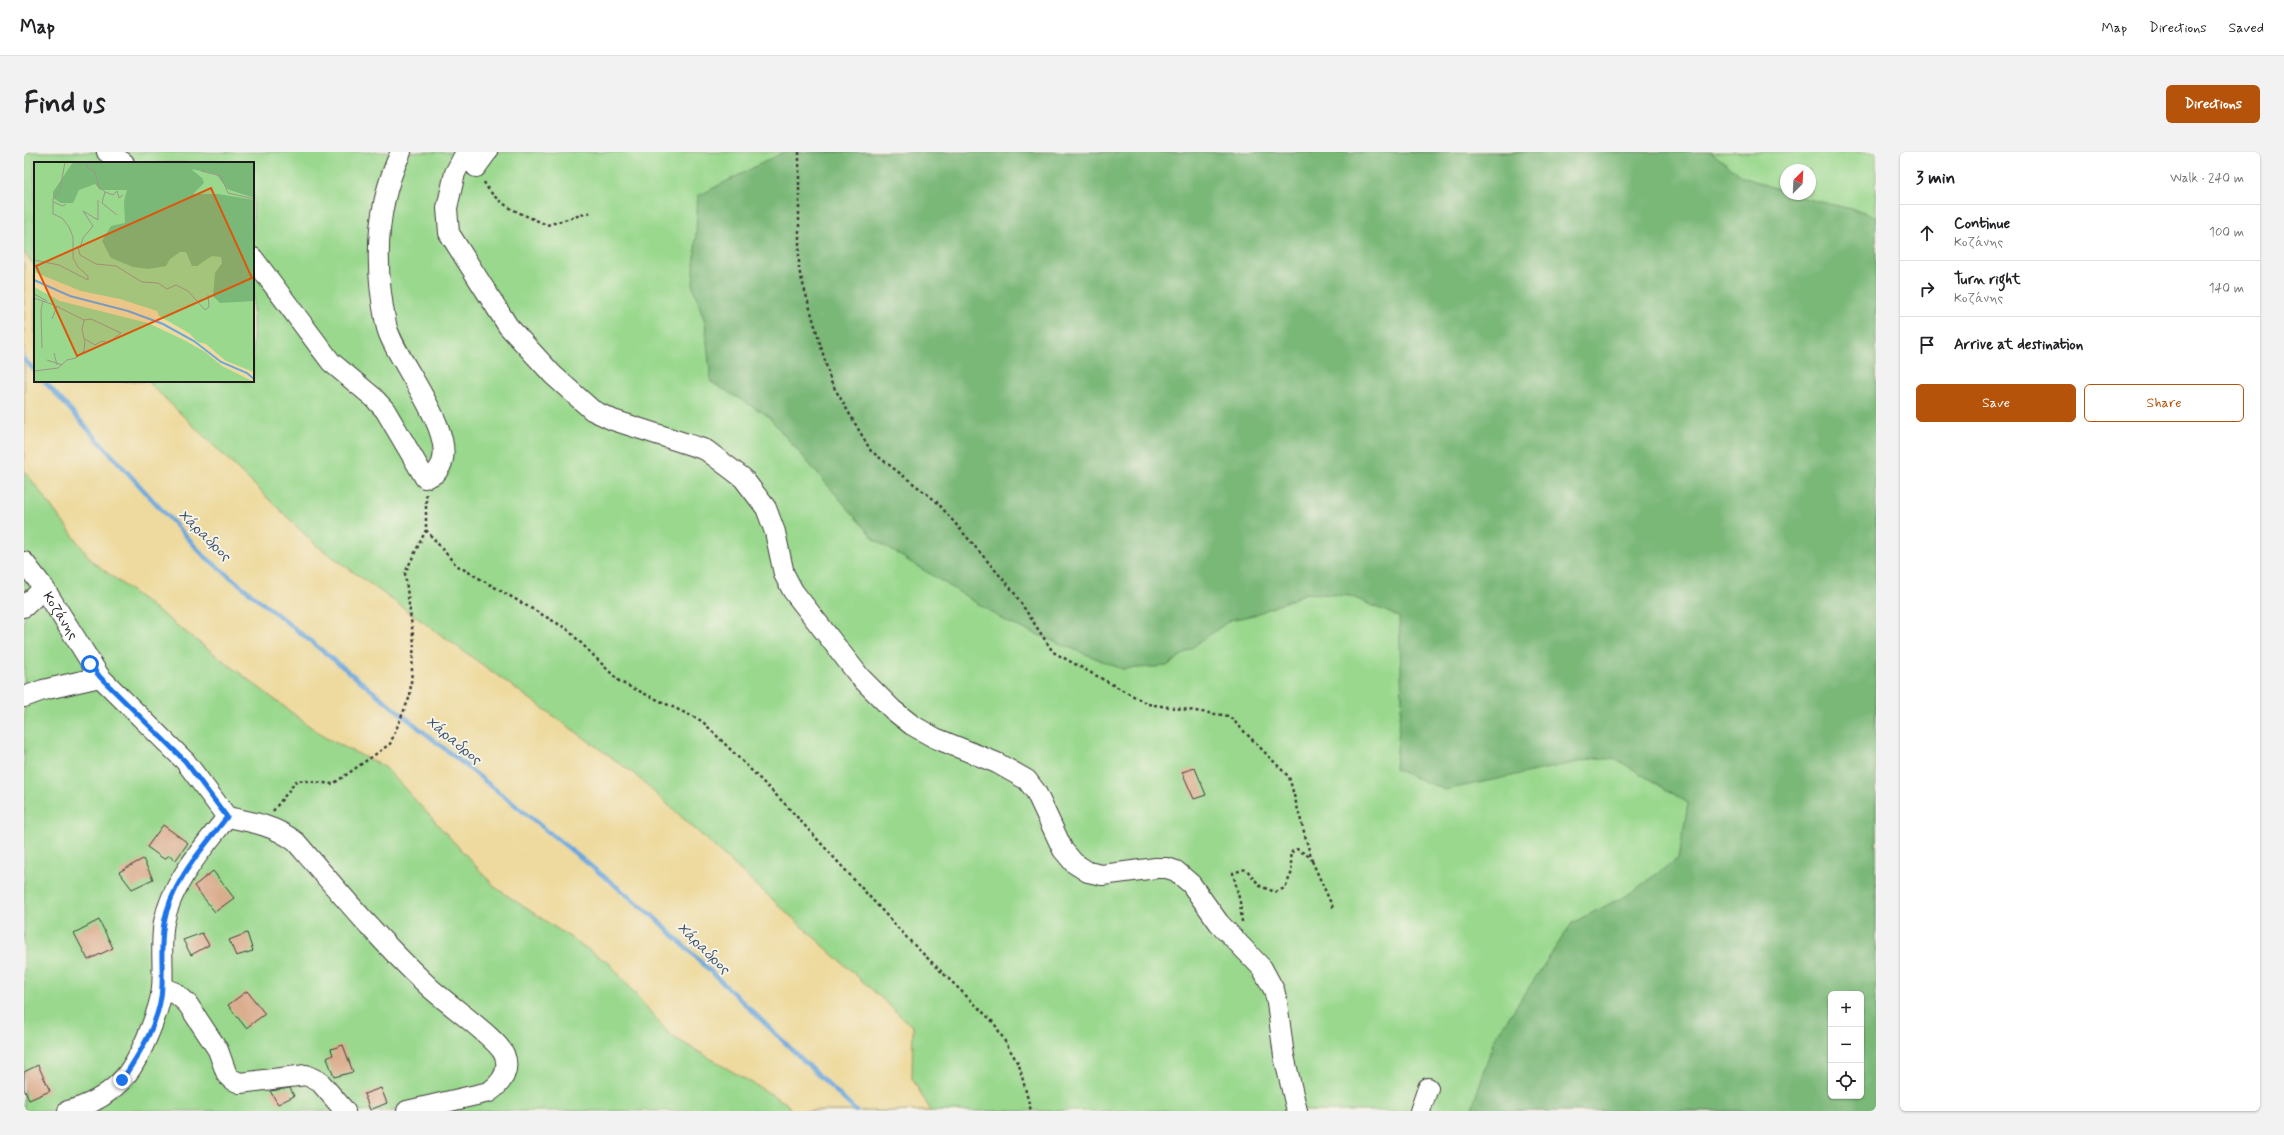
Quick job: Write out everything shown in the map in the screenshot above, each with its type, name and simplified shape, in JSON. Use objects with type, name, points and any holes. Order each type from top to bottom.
[{"type":"street","points":[[107,152],[122,162]]},
{"type":"street","points":[[254,259],[332,362],[373,396],[385,410],[426,478],[437,472],[441,465],[443,453],[442,443],[431,407],[396,349],[386,325],[379,279],[377,249],[379,224],[385,195],[401,152]]},
{"type":"street","points":[[475,156],[455,173],[447,208],[448,233],[508,326],[553,375],[592,410],[613,420],[706,450],[743,478],[766,508],[775,532],[784,574],[793,591],[860,676],[894,710],[912,725],[935,738],[997,763],[1027,780],[1036,792],[1063,850],[1074,863],[1088,872],[1102,875],[1156,868],[1176,871],[1191,884],[1219,923],[1262,968],[1274,990],[1284,1056],[1296,1111]]},
{"type":"street","name":"Κοζάνης","points":[[24,562],[44,588],[100,677],[181,757],[227,817]]},
{"type":"street","points":[[24,607],[44,588]]},
{"type":"street","points":[[24,697],[43,690],[100,677]]},
{"type":"street","points":[[68,1111],[80,1108],[106,1094],[122,1080],[139,1054],[154,1021],[162,988],[164,922],[170,903],[180,880],[198,853],[227,817],[265,825],[284,833],[296,842],[369,928],[428,986],[494,1041],[503,1052],[507,1062],[503,1079],[498,1086],[489,1092],[407,1111]]},
{"type":"street","points":[[162,988],[174,992],[187,1003],[218,1050],[227,1075],[231,1079],[240,1083],[306,1075],[320,1082],[345,1111]]},
{"type":"street","points":[[1420,1111],[1428,1088]]},
{"type":"path","points":[[799,152],[799,270],[831,382],[870,451],[936,501],[1013,591],[1053,652],[1148,704],[1229,716],[1289,777],[1312,861]]},
{"type":"path","points":[[475,156],[490,193],[503,204],[547,225],[591,212]]},
{"type":"path","points":[[265,825],[276,805],[296,780],[333,784],[390,744],[410,696],[414,643],[405,573],[426,530],[426,478]]},
{"type":"path","points":[[426,530],[456,565],[567,629],[620,682],[702,721],[787,806],[909,940],[994,1023],[1019,1065],[1031,1111]]},
{"type":"path","points":[[1234,938],[1242,925],[1240,902],[1233,872],[1246,869],[1260,886],[1275,892],[1285,888],[1292,872],[1290,853],[1297,849],[1309,855],[1334,910]]},
{"type":"green space","points":[[24,152],[1876,152],[1876,1111],[24,1111]]},
{"type":"green space","points":[[784,152],[1711,152],[1743,177],[1780,190],[1780,200],[1812,200],[1865,212],[1876,218],[1876,1111],[1471,1111],[1495,1038],[1572,923],[1627,895],[1679,858],[1688,803],[1618,760],[1597,758],[1445,790],[1395,769],[1402,699],[1399,617],[1350,596],[1307,593],[1254,615],[1230,620],[1167,666],[1122,669],[1009,623],[875,540],[767,415],[711,382],[705,322],[693,287],[698,196]]},
{"type":"sand","points":[[24,252],[34,265],[34,382],[148,382],[316,545],[633,773],[913,1027],[912,1078],[931,1111],[792,1111],[786,1103],[670,1035],[610,964],[496,888],[385,767],[324,737],[92,561],[24,470]]},
{"type":"building","points":[[1195,768],[1206,795],[1194,799],[1182,772]]},
{"type":"building","points":[[163,825],[188,843],[175,861],[170,855],[164,859],[147,847]]},
{"type":"building","points":[[143,859],[153,879],[132,889],[119,872]]},
{"type":"building","points":[[213,871],[234,898],[215,912],[194,886]]},
{"type":"building","points":[[99,920],[113,948],[88,960],[74,933]]},
{"type":"building","points":[[202,933],[209,945],[191,955],[183,940]]},
{"type":"building","points":[[247,933],[253,951],[236,956],[229,940]]},
{"type":"building","points":[[247,991],[265,1014],[246,1028],[228,1005]]},
{"type":"building","points":[[343,1045],[353,1072],[334,1077],[327,1058],[333,1055],[331,1049]]},
{"type":"building","points":[[38,1065],[50,1091],[29,1100],[24,1089],[24,1072]]},
{"type":"building","points":[[290,1088],[294,1096],[278,1104],[270,1091]]},
{"type":"building","points":[[381,1088],[387,1103],[370,1110],[364,1094]]},
{"type":"waterway","name":"Χάραδρος","points":[[24,359],[34,370]]},
{"type":"waterway","name":"Χάραδρος","points":[[45,382],[203,555],[652,915],[856,1111]]},
{"type":"route","points":[[90,664],[100,677],[185,761],[227,817],[198,853],[180,880],[170,903],[164,922],[162,988],[160,1002],[154,1021],[139,1054],[122,1080]]}]
